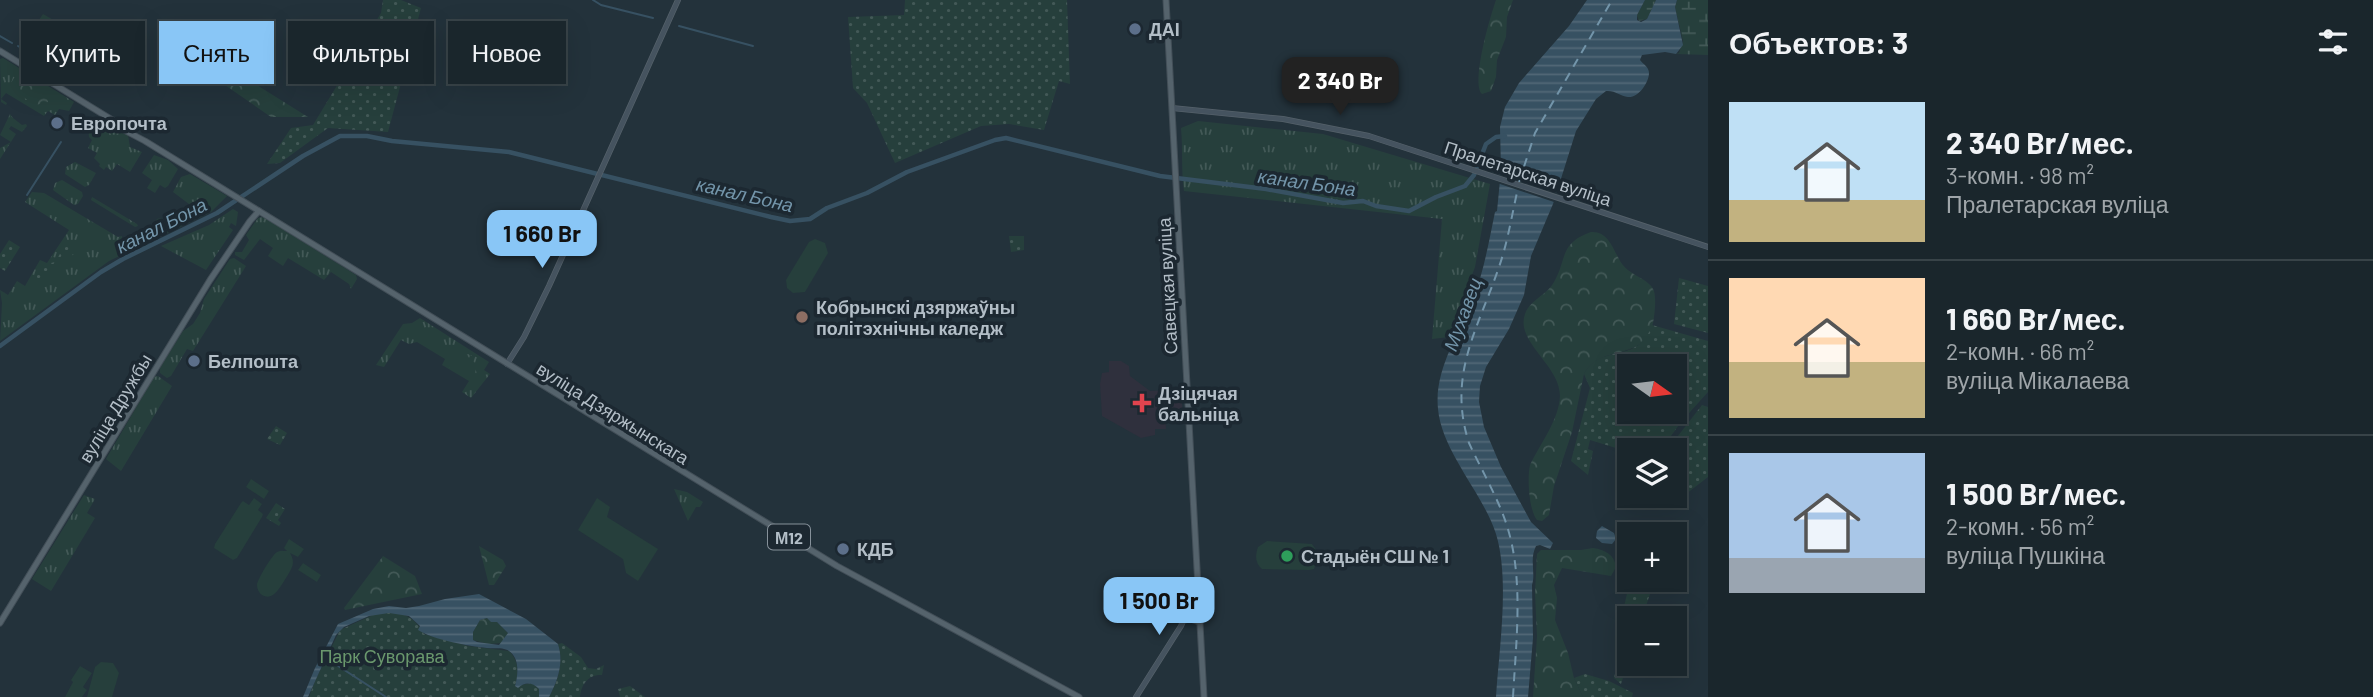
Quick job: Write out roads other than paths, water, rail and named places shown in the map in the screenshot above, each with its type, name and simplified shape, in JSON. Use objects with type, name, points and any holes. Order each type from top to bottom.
[{"type":"main road","points":[[507,364],[537,312],[677,0]]},
{"type":"main road","name":"Савецкая вуліца","points":[[1166,0],[1204,697]]},
{"type":"main road","name":"вуліца Дзяржынскага","points":[[0,51],[869,584],[1079,697]]},
{"type":"main road","name":"Пралетарская вуліца","points":[[1172,108],[1283,119],[1369,136],[1708,247]]},
{"type":"main road","name":"вуліца Дружбы","points":[[0,623],[210,280],[259,211]]},
{"type":"main road","points":[[1136,697],[1184,620],[1197,586]]},
{"type":"main road","points":[[1184,620],[1199,621]]},
{"type":"waterway","points":[[593,0],[601,5],[653,18]]},
{"type":"waterway","points":[[679,26],[753,46]]},
{"type":"waterway","points":[[0,36],[12,43]]},
{"type":"waterway","name":"канал Бона","points":[[0,346],[101,272],[217,213],[303,156],[340,136],[367,136],[392,141],[509,152],[790,221],[810,219],[827,208],[867,193],[907,172],[1006,138],[1160,176],[1266,189],[1343,203],[1363,201],[1376,206],[1409,211],[1465,186],[1474,175],[1486,144],[1496,137],[1505,136]]},
{"type":"waterway","points":[[27,195],[61,142]]},
{"type":"waterway","points":[[332,662],[386,697]]},
{"type":"place","name":"ДАІ","points":[[1135,29]]},
{"type":"place","name":"Европочта","points":[[57,123]]},
{"type":"place","name":"Кобрынскі дзяржаўны політэхнічны каледж","points":[[802,317]]},
{"type":"place","name":"Белпошта","points":[[194,361]]},
{"type":"place","name":"Дзіцячая бальніца","points":[[1142,403]]},
{"type":"place","name":"КДБ","points":[[843,549]]},
{"type":"place","name":"Стадыён СШ № 1","points":[[1287,556]]},
{"type":"water label","name":"Мухавец","points":[[1462,314]]},
{"type":"park label","name":"Парк Суворава","points":[[382,656]]}]
